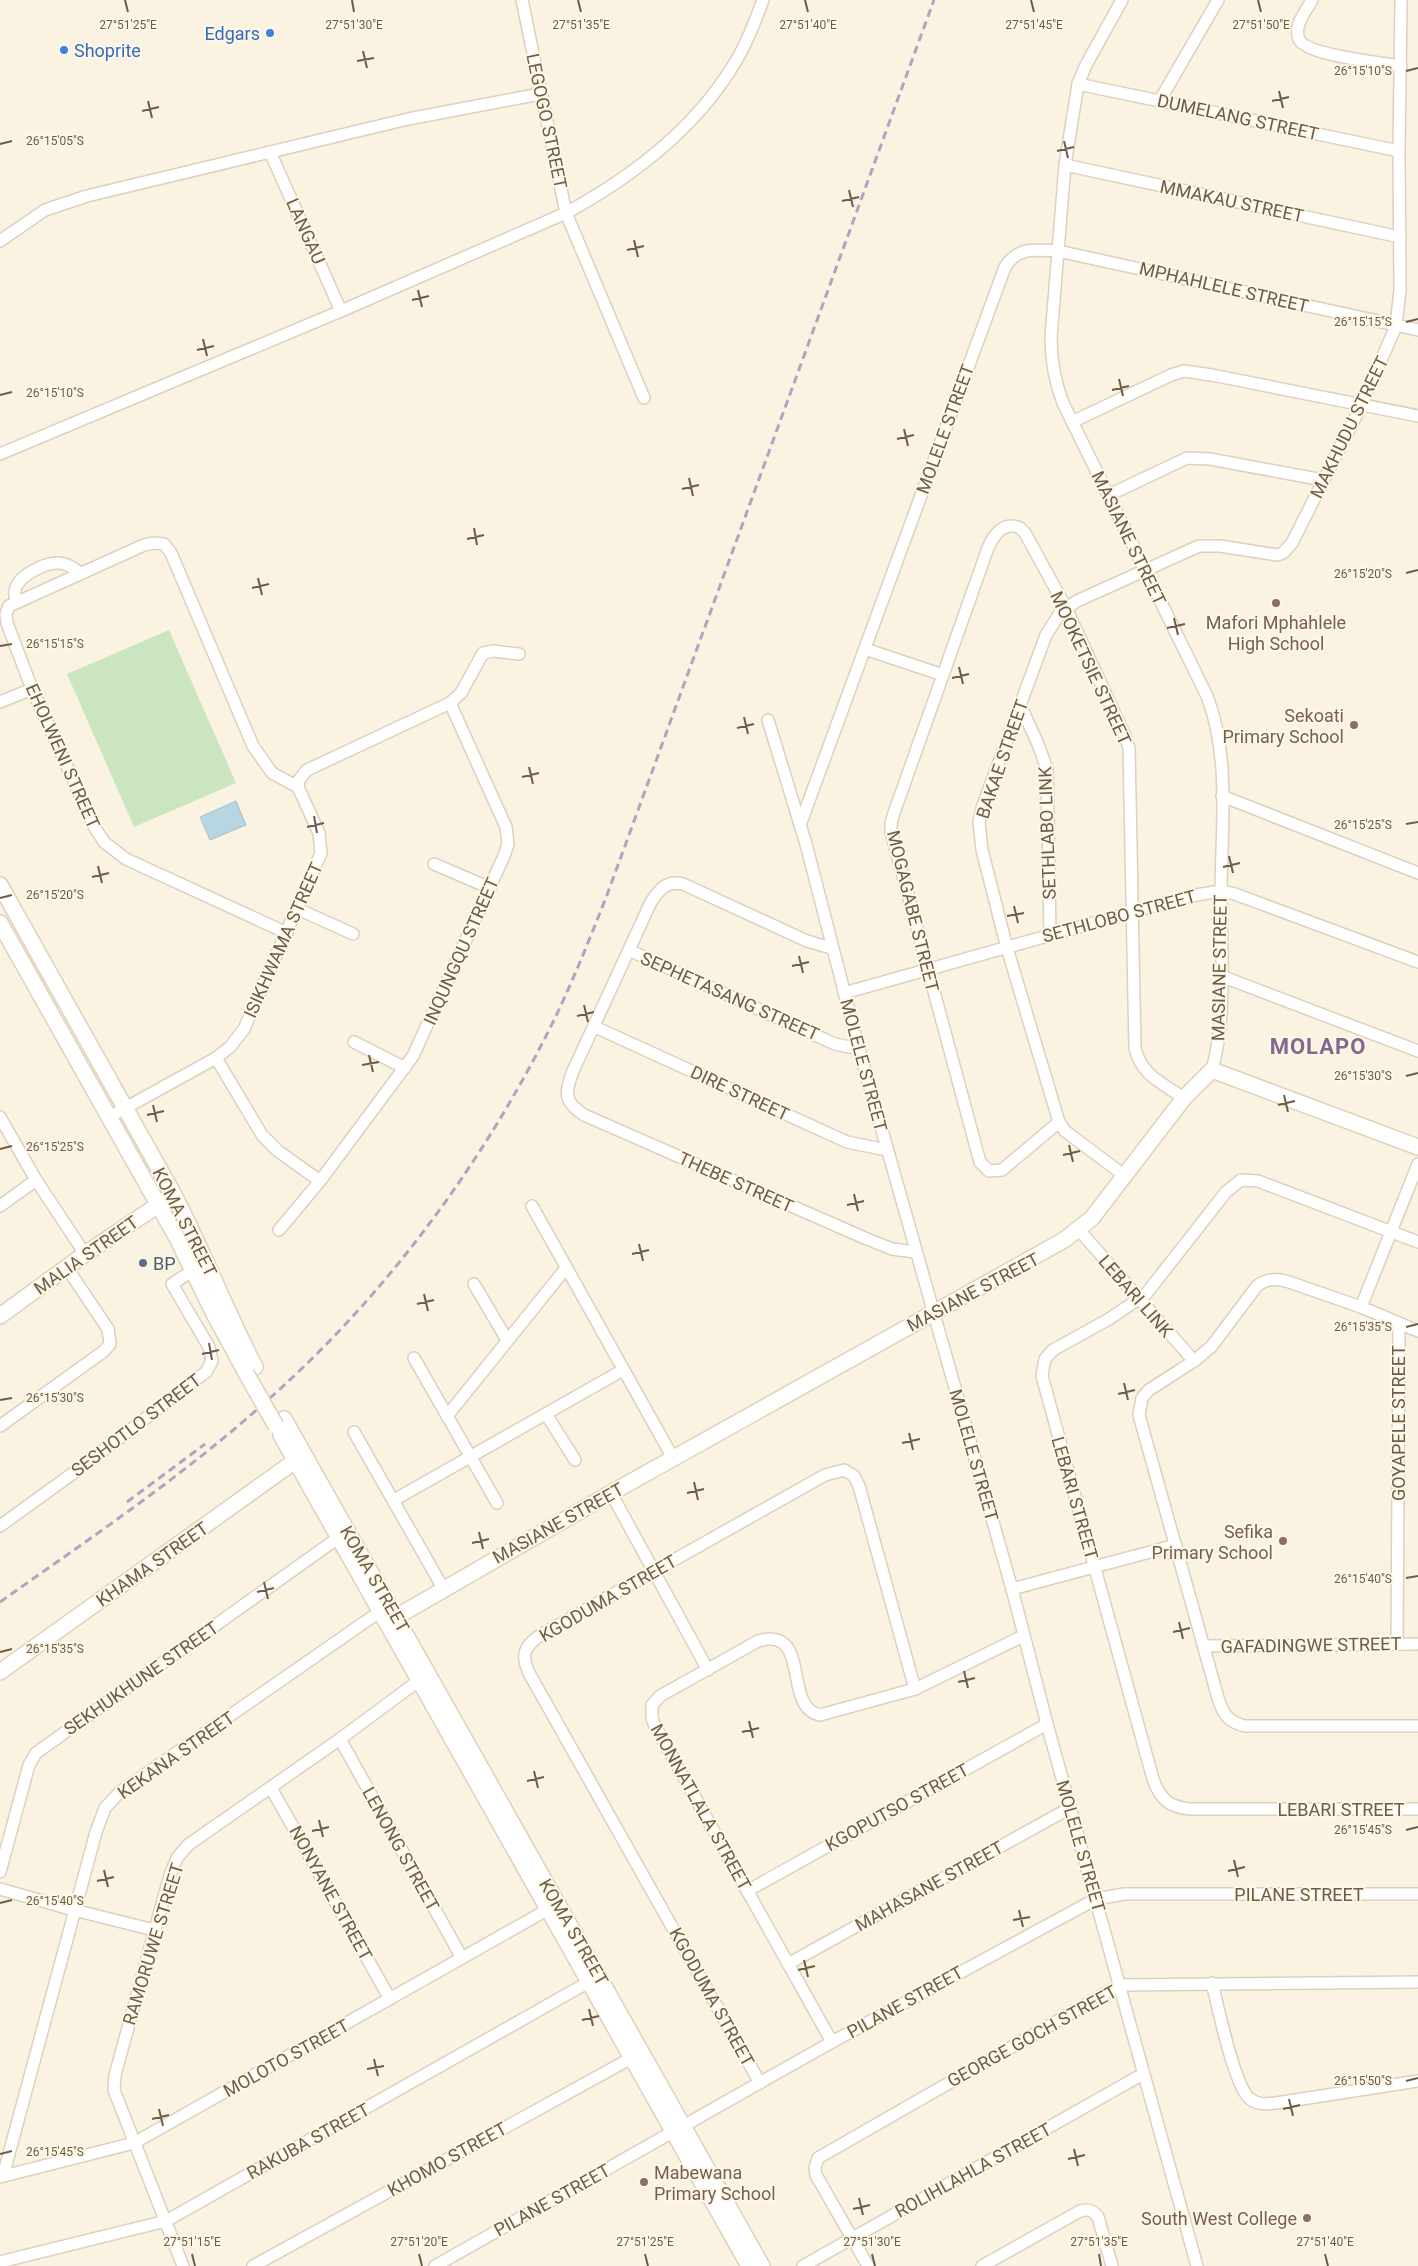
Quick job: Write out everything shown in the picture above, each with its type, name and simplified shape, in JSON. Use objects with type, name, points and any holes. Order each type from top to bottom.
[{"type":"main road","name":"KOMA STREET","points":[[0,885],[174,1195],[200,1266],[251,1370],[679,2130],[749,2266]]},
{"type":"main road","name":"KOMA STREET","points":[[0,923],[158,1204],[200,1266]]},
{"type":"main road","name":"MASIANE STREET","points":[[388,1614],[443,1588],[887,1338],[1045,1253],[1079,1230],[1092,1218],[1184,1098],[1212,1070]]},
{"type":"main road","points":[[1212,1070],[1418,1147]]},
{"type":"main road","name":"MALIA STREET","points":[[0,1316],[85,1254],[174,1195]]},
{"type":"main road","name":"KHAMA STREET","points":[[0,1672],[300,1458]]},
{"type":"main road","name":"KOMA STREET","points":[[679,2130],[762,2266]]},
{"type":"street","name":"LEGOGO STREET","points":[[522,0],[566,213],[644,398]]},
{"type":"street","points":[[0,454],[341,311],[566,213],[607,189],[666,144],[698,114],[731,70],[744,46],[763,0]]},
{"type":"street","name":"MASIANE STREET","points":[[1122,0],[1093,52],[1078,84],[1065,164],[1051,337],[1052,360],[1055,382],[1072,422],[1214,713],[1220,750],[1222,796],[1221,976],[1218,1043],[1212,1070]]},
{"type":"street","points":[[1160,100],[1218,0]]},
{"type":"street","points":[[1312,0],[1300,21],[1298,31],[1299,39],[1304,46],[1317,52],[1400,66]]},
{"type":"street","name":"MAKHUDU STREET","points":[[1145,571],[1199,546],[1220,546],[1272,555],[1283,553],[1292,543],[1362,404],[1396,326],[1400,290],[1401,0]]},
{"type":"street","name":"DUMELANG STREET","points":[[1078,84],[1399,151]]},
{"type":"street","points":[[0,241],[45,210],[61,203],[408,118],[540,94]]},
{"type":"street","name":"LANGAU","points":[[270,152],[341,311]]},
{"type":"street","name":"MMAKAU STREET","points":[[1065,164],[1400,236]]},
{"type":"street","name":"MOLELE STREET","points":[[1058,251],[1024,250],[1015,254],[1005,268],[800,825],[831,948],[1012,1590],[1047,1724],[1197,2266]]},
{"type":"street","name":"MPHAHLELE STREET","points":[[1058,251],[1418,330]]},
{"type":"street","points":[[1072,422],[1159,379],[1184,371],[1418,416]]},
{"type":"street","points":[[1109,495],[1178,462],[1197,458],[1323,480]]},
{"type":"street","name":"MOOKETSIE STREET","points":[[1015,526],[1025,533],[1066,608],[1129,748],[1134,1034],[1138,1059],[1149,1074],[1184,1098]]},
{"type":"street","name":"MOGAGABE STREET","points":[[1015,526],[1002,528],[992,539],[891,823],[894,843],[978,1156],[985,1168],[996,1172],[1002,1170],[1059,1122]]},
{"type":"street","points":[[81,574],[64,564],[46,565],[27,575],[18,583],[15,591],[16,602],[81,574],[144,545],[164,544],[171,553],[253,746],[272,773],[298,787],[299,780],[307,770],[450,703],[461,692],[483,653],[494,650],[519,654]]},
{"type":"street","name":"BAKAE STREET","points":[[1124,1176],[1066,1131],[1059,1122],[1007,948],[982,850],[979,822],[982,808],[1021,707],[1046,635],[1053,621],[1066,608],[1145,571]]},
{"type":"street","name":"EHOLWENI STREET","points":[[16,602],[9,606],[6,614],[7,623],[32,689],[94,828],[104,842],[126,858],[287,933]]},
{"type":"street","points":[[865,649],[943,675]]},
{"type":"street","points":[[0,702],[32,689]]},
{"type":"street","name":"INQUNGQU STREET","points":[[279,1230],[320,1181],[405,1068],[416,1050],[504,856],[508,835],[502,815],[450,703]]},
{"type":"street","name":"SETHLABO LINK","points":[[1021,707],[1047,769],[1050,935]]},
{"type":"street","points":[[768,720],[800,825]]},
{"type":"street","name":"ISIKHWAMA STREET","points":[[109,1117],[216,1058],[230,1047],[244,1029],[298,909],[321,848],[319,833],[298,787]]},
{"type":"street","points":[[1222,796],[1418,873]]},
{"type":"street","points":[[434,864],[490,888]]},
{"type":"street","points":[[595,1027],[658,891],[663,886],[673,883],[682,884],[807,941],[831,948]]},
{"type":"street","name":"SETHLOBO STREET","points":[[844,993],[1190,896],[1221,891],[1252,899],[1418,962]]},
{"type":"street","points":[[298,909],[353,934]]},
{"type":"street","name":"SEPHETASANG STREET","points":[[631,950],[835,1044],[859,1049]]},
{"type":"street","points":[[1221,976],[1418,1050]]},
{"type":"street","name":"THEBE STREET","points":[[595,1027],[573,1071],[567,1095],[571,1105],[584,1115],[882,1246],[916,1252]]},
{"type":"street","name":"DIRE STREET","points":[[595,1027],[847,1142],[887,1150]]},
{"type":"street","points":[[354,1042],[405,1068]]},
{"type":"street","points":[[216,1058],[262,1135],[278,1151],[320,1181]]},
{"type":"street","points":[[0,1118],[36,1180],[85,1254]]},
{"type":"street","points":[[1361,1307],[1390,1230],[1418,1164]]},
{"type":"street","points":[[0,1206],[36,1180]]},
{"type":"street","name":"LEBARI STREET","points":[[1418,1242],[1258,1181],[1242,1180],[1226,1192],[1158,1282],[1139,1300],[1053,1350],[1045,1359],[1042,1368],[1044,1385],[1153,1779],[1160,1796],[1166,1803],[1190,1809],[1418,1809]]},
{"type":"street","points":[[532,1206],[673,1458]]},
{"type":"street","name":"LEBARI LINK","points":[[1079,1230],[1194,1361]]},
{"type":"street","name":"SESHOTLO STREET","points":[[0,1526],[83,1466],[206,1372],[212,1361],[209,1347],[172,1284],[200,1266]]},
{"type":"street","points":[[0,1426],[104,1351],[110,1344],[108,1329],[67,1268]]},
{"type":"street","points":[[447,1416],[566,1268]]},
{"type":"street","name":"GOYAPELE STREET","points":[[1397,1644],[1399,1323],[1361,1307],[1280,1280],[1266,1281],[1257,1286],[1221,1336],[1194,1361],[1150,1390],[1142,1398],[1139,1405],[1141,1424],[1221,1707],[1225,1715],[1238,1724],[1256,1727],[1418,1726]]},
{"type":"street","points":[[474,1284],[507,1340]]},
{"type":"street","points":[[1399,1323],[1418,1330]]},
{"type":"street","points":[[414,1358],[496,1503]]},
{"type":"street","points":[[394,1500],[623,1370]]},
{"type":"street","points":[[546,1414],[575,1460]]},
{"type":"street","points":[[354,1432],[443,1588]]},
{"type":"street","name":"KGODUMA STREET","points":[[760,2083],[534,1681],[524,1658],[526,1648],[539,1636],[825,1475],[838,1470],[847,1470],[854,1476],[859,1486],[915,1688]]},
{"type":"street","points":[[611,1493],[708,1670]]},
{"type":"street","name":"SEKHUKHUNE STREET","points":[[0,1872],[29,1765],[36,1753],[343,1534]]},
{"type":"street","points":[[1012,1590],[1176,1545]]},
{"type":"street","name":"KEKANA STREET","points":[[2,2177],[101,1816],[110,1802],[128,1787],[388,1614]]},
{"type":"street","name":"MONNATLALA STREET","points":[[832,2042],[746,1891],[652,1718],[652,1705],[655,1701],[758,1641],[773,1638],[785,1643],[788,1649],[806,1706],[816,1714],[827,1714],[915,1688],[1023,1636]]},
{"type":"street","name":"GAFADINGWE STREET","points":[[1205,1646],[1418,1644]]},
{"type":"street","name":"RAMORUWE STREET","points":[[183,2266],[115,2095],[114,2084],[170,1875],[182,1851],[424,1678]]},
{"type":"street","name":"KGOPUTSO STREET","points":[[746,1891],[1047,1724]]},
{"type":"street","name":"LENONG STREET","points":[[340,1739],[462,1958]]},
{"type":"street","name":"NONYANE STREET","points":[[271,1788],[390,1999]]},
{"type":"street","name":"MAHASANE STREET","points":[[788,1964],[1070,1808]]},
{"type":"street","points":[[0,1889],[154,1930]]},
{"type":"street","name":"PILANE STREET","points":[[435,2266],[832,2042],[1096,1899],[1124,1894],[1418,1894]]},
{"type":"street","name":"MOLOTO STREET","points":[[2,2177],[134,2143],[553,1907]]},
{"type":"street","name":"RAKUBA STREET","points":[[0,2262],[166,2221],[594,1979]]},
{"type":"street","name":"GEORGE GOCH STREET","points":[[868,2266],[816,2175],[815,2168],[818,2158],[1120,1985],[1418,1982]]},
{"type":"street","points":[[1212,1983],[1241,2088],[1253,2101],[1263,2104],[1276,2103],[1418,2081]]},
{"type":"street","name":"KHOMO STREET","points":[[253,2266],[637,2055]]},
{"type":"street","name":"ROLIHLAHLA STREET","points":[[803,2266],[1143,2074]]},
{"type":"street","points":[[982,2266],[1080,2211],[1087,2209],[1094,2212],[1098,2217],[1112,2266]]},
{"type":"green space","points":[[169,630],[236,783],[134,827],[67,674]]},
{"type":"water","points":[[236,801],[246,825],[210,840],[200,817]]},
{"type":"railway","points":[[0,1602],[172,1479],[238,1426],[313,1358],[354,1315],[430,1224],[464,1175],[526,1074],[553,1022],[607,895],[934,0]]},
{"type":"railway","points":[[127,1502],[205,1444]]},
{"type":"place","name":"Edgars","points":[[270,33]]},
{"type":"place","name":"Shoprite","points":[[64,50]]},
{"type":"place","name":"Mafori Mphahlele High School","points":[[1276,603]]},
{"type":"place","name":"Sekoati Primary School","points":[[1354,725]]},
{"type":"place","name":"BP","points":[[143,1263]]},
{"type":"place","name":"Sefika Primary School","points":[[1283,1541]]},
{"type":"place","name":"Mabewana Primary School","points":[[644,2182]]},
{"type":"place","name":"South West College","points":[[1307,2218]]},
{"type":"district","name":"MOLAPO","points":[[1318,1046]]}]
